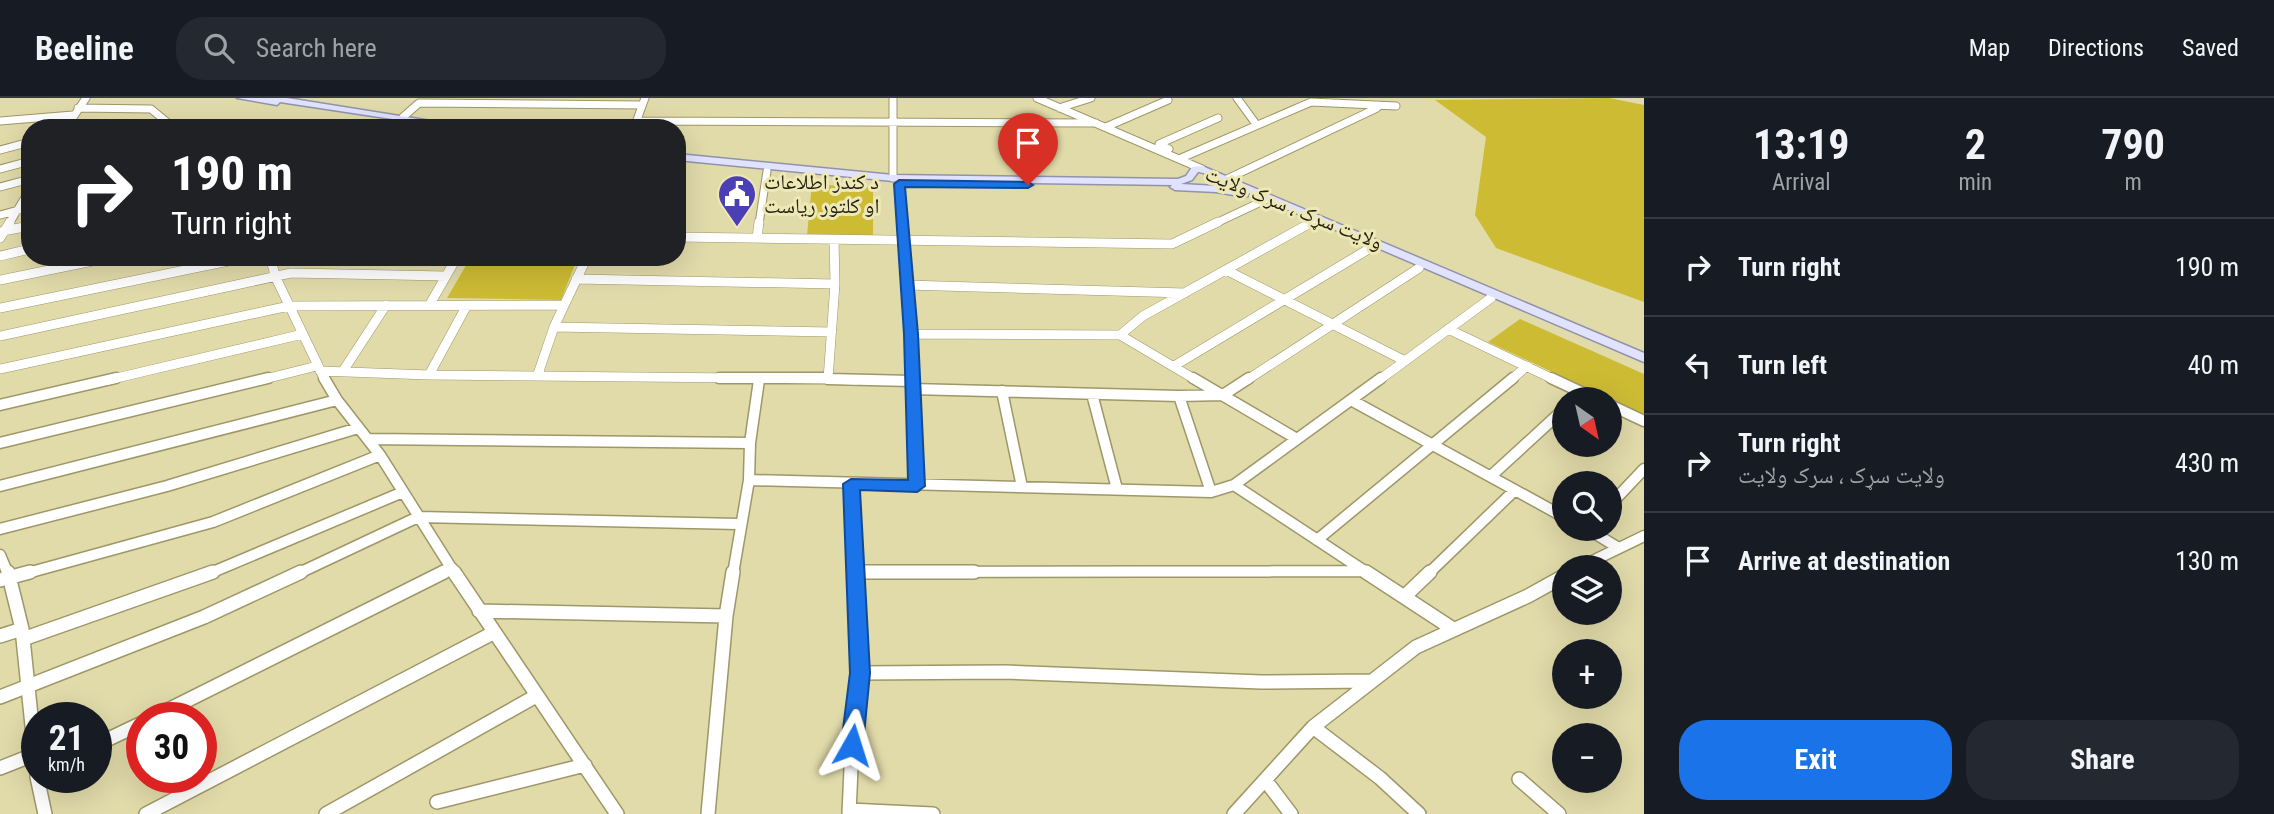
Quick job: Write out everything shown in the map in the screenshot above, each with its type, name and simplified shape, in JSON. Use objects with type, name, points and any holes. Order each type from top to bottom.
[{"type":"main road","points":[[241,98],[380,119]]},
{"type":"main road","points":[[277,98],[415,119]]},
{"type":"main road","name":"ولایت سړک ، سرک ولایت","points":[[686,160],[896,181]]},
{"type":"main road","name":"ولایت سړک ، سرک ولایت","points":[[686,160],[767,171],[896,181],[1180,185],[1234,191],[1265,200],[1644,365]]},
{"type":"main road","name":"ولایت سړک ، سرک ولایت","points":[[1180,185],[1195,169],[1202,169],[1644,358]]},
{"type":"street","points":[[72,119],[86,98]]},
{"type":"street","points":[[893,98],[896,181],[905,240],[911,334],[917,486]]},
{"type":"street","points":[[1037,98],[1182,157],[1311,102],[1396,106]]},
{"type":"street","points":[[1059,108],[1091,98]]},
{"type":"street","points":[[1237,98],[1256,124]]},
{"type":"street","points":[[1106,127],[1168,100]]},
{"type":"street","points":[[403,117],[419,103],[643,102],[637,119]]},
{"type":"street","points":[[1227,179],[1379,107]]},
{"type":"street","points":[[78,108],[151,109],[163,119]]},
{"type":"street","points":[[25,119],[74,115]]},
{"type":"street","points":[[1202,169],[1159,144],[1218,118]]},
{"type":"street","points":[[0,121],[21,119]]},
{"type":"street","points":[[686,124],[1096,124]]},
{"type":"street","points":[[0,150],[21,144]]},
{"type":"street","points":[[0,169],[21,163]]},
{"type":"street","points":[[757,238],[767,171]]},
{"type":"street","points":[[0,187],[21,181]]},
{"type":"street","points":[[686,237],[1172,244],[1265,200]]},
{"type":"street","points":[[2,234],[21,204]]},
{"type":"street","points":[[0,215],[21,210]]},
{"type":"street","points":[[1120,335],[1143,316],[1314,221]]},
{"type":"street","points":[[2,234],[21,229]]},
{"type":"street","points":[[828,379],[835,284],[834,240]]},
{"type":"street","points":[[1174,366],[1372,247]]},
{"type":"street","points":[[0,256],[21,251]]},
{"type":"street","points":[[0,280],[68,266]]},
{"type":"street","points":[[0,307],[203,266]]},
{"type":"street","points":[[273,266],[318,368],[337,400],[380,455],[479,611],[617,814]]},
{"type":"street","points":[[430,304],[452,266]]},
{"type":"street","points":[[538,374],[554,327],[582,266]]},
{"type":"street","points":[[0,443],[318,368],[429,375],[828,379],[1002,391],[1223,395],[1419,268]]},
{"type":"street","points":[[1226,270],[1405,361]]},
{"type":"street","points":[[0,336],[291,273],[446,276]]},
{"type":"street","points":[[576,279],[835,284]]},
{"type":"street","points":[[906,285],[1185,293]]},
{"type":"street","points":[[748,480],[1211,492],[1234,485],[1491,298]]},
{"type":"street","points":[[343,371],[386,305]]},
{"type":"street","points":[[0,369],[289,306],[564,305]]},
{"type":"street","points":[[429,375],[466,307]]},
{"type":"street","points":[[554,327],[832,332]]},
{"type":"street","points":[[1448,329],[1527,366],[1563,387]]},
{"type":"street","points":[[0,405],[303,334]]},
{"type":"street","points":[[911,334],[1120,335],[1297,439]]},
{"type":"street","points":[[1317,540],[1527,366]]},
{"type":"street","points":[[708,814],[726,615],[748,480],[759,380]]},
{"type":"street","points":[[1002,391],[1021,487]]},
{"type":"street","points":[[1092,394],[1117,489]]},
{"type":"street","points":[[1179,396],[1211,492]]},
{"type":"street","points":[[0,486],[337,400]]},
{"type":"street","points":[[1351,400],[1552,510]]},
{"type":"street","points":[[1622,411],[1644,421]]},
{"type":"street","points":[[1491,477],[1552,420]]},
{"type":"street","points":[[0,528],[167,486],[358,428]]},
{"type":"street","points":[[369,439],[750,443]]},
{"type":"street","points":[[5,579],[213,522],[380,455]]},
{"type":"street","points":[[1622,492],[1644,469]]},
{"type":"street","points":[[851,484],[860,673],[852,745],[849,812],[933,814]]},
{"type":"street","points":[[1234,485],[1453,629]]},
{"type":"street","points":[[1404,597],[1515,490]]},
{"type":"street","points":[[0,636],[23,634],[232,565],[403,492]]},
{"type":"street","points":[[0,697],[204,617],[418,517],[739,524]]},
{"type":"street","points":[[1602,555],[1644,536]]},
{"type":"street","points":[[1607,541],[1617,547]]},
{"type":"street","points":[[0,555],[23,634],[31,702]]},
{"type":"street","points":[[184,702],[452,568]]},
{"type":"street","points":[[857,572],[1365,571]]},
{"type":"street","points":[[1234,814],[1313,727],[1416,647],[1552,583]]},
{"type":"street","points":[[479,611],[726,615]]},
{"type":"street","points":[[146,814],[494,633]]},
{"type":"street","points":[[860,673],[1005,672],[1261,682],[1371,681]]},
{"type":"street","points":[[326,814],[536,695]]},
{"type":"street","points":[[1313,727],[1380,778],[1419,814]]},
{"type":"street","points":[[0,768],[21,760]]},
{"type":"street","points":[[437,802],[585,765]]},
{"type":"street","points":[[1518,779],[1559,814]]},
{"type":"street","points":[[1266,781],[1291,814]]},
{"type":"street","points":[[40,793],[44,814]]},
{"type":"shaded area","points":[[1609,98],[1644,105],[1644,302],[1496,248],[1475,215],[1486,137],[1435,100]]},
{"type":"shaded area","points":[[812,184],[873,188],[873,235],[807,235]]},
{"type":"shaded area","points":[[466,266],[574,266],[561,300],[447,298]]},
{"type":"shaded area","points":[[1520,319],[1644,374],[1644,415],[1622,405],[1622,387],[1584,387],[1488,342]]},
{"type":"place","name":"د کندز اطلاعات او کلتور ریاست","points":[[737,228]]},
{"type":"route","points":[[852,745],[860,673],[851,484],[917,486],[911,334],[899,184],[1028,185]]}]
